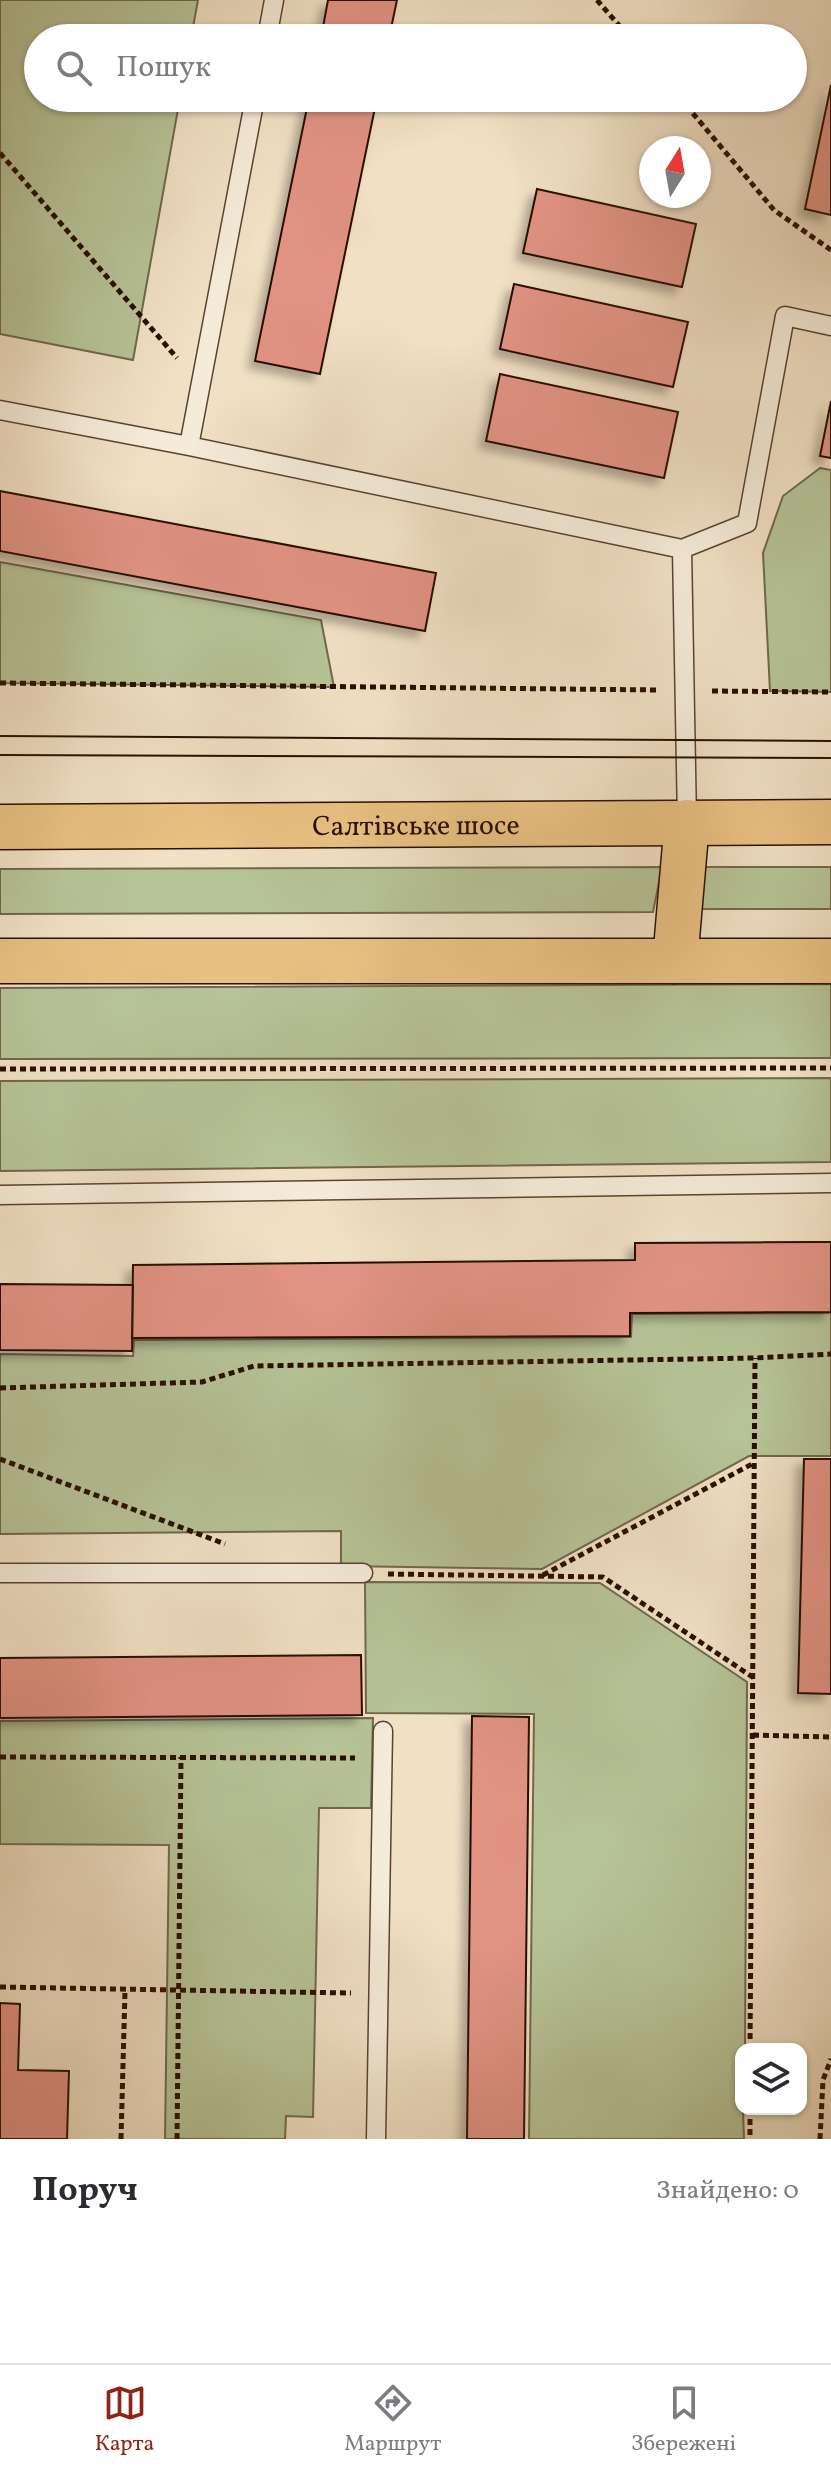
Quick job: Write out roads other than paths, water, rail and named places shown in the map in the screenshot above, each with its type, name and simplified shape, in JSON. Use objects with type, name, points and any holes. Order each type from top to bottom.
[{"type":"main road","points":[[675,961],[687,822]]},
{"type":"main road","name":"Салтівське шосе","points":[[0,827],[831,822]]},
{"type":"main road","points":[[0,961],[831,961]]},
{"type":"lane","points":[[270,24],[274,0]]},
{"type":"lane","points":[[189,446],[252,112]]},
{"type":"lane","points":[[0,410],[189,446],[682,549],[747,523],[785,316],[831,326]]},
{"type":"lane","points":[[682,549],[687,822]]},
{"type":"lane","points":[[0,1195],[831,1183]]},
{"type":"lane","points":[[0,1573],[363,1573]]},
{"type":"lane","points":[[376,2139],[383,1731]]},
{"type":"tram line","points":[[0,736],[831,741]]},
{"type":"tram line","points":[[0,755],[831,758]]}]
